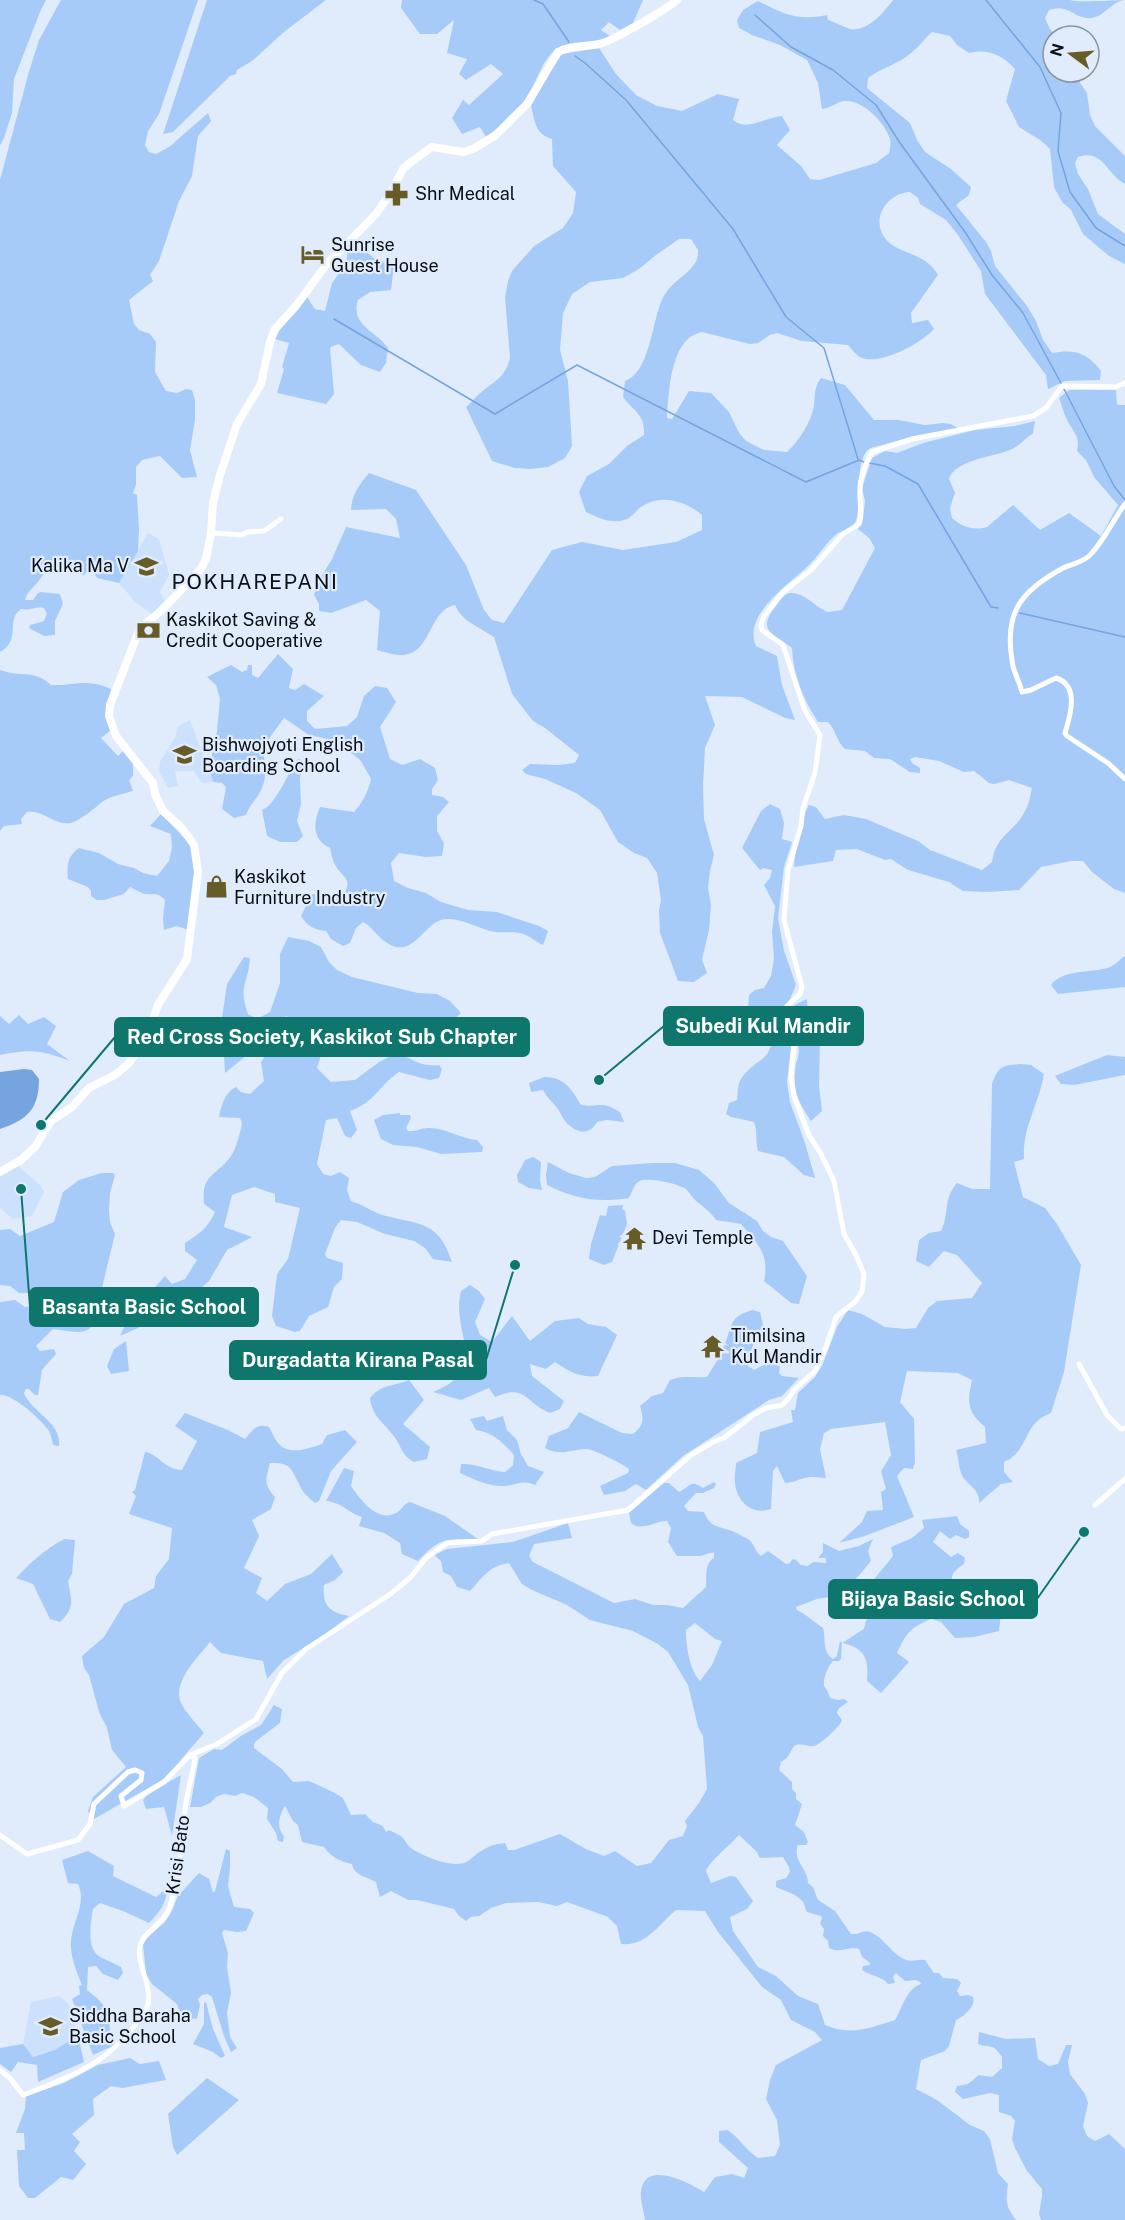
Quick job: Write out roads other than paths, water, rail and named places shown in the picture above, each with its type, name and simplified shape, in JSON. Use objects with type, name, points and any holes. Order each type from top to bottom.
[{"type":"street","points":[[0,1172],[21,1160],[35,1147],[51,1121],[72,1107],[89,1088],[115,1075],[129,1063],[146,1041],[158,1005],[187,959],[198,872],[194,845],[182,828],[163,811],[155,794],[153,783],[116,736],[109,716],[110,705],[140,628],[161,611],[201,569],[206,559],[219,475],[237,424],[261,384],[275,329],[296,306],[326,265],[376,214],[403,169],[418,156],[432,147],[464,152],[484,142],[506,125],[527,104],[558,51],[565,48],[602,44],[667,9],[676,0]]},
{"type":"street","points":[[0,1835],[27,1854],[78,1840],[90,1824],[94,1804],[128,1772],[135,1770],[142,1773],[141,1780],[121,1796],[124,1806],[164,1782],[190,1755],[218,1744],[256,1719],[282,1673],[306,1649],[389,1595],[410,1578],[426,1558],[447,1543],[482,1541],[492,1534],[628,1510],[692,1455],[724,1438],[753,1415],[766,1408],[782,1405],[795,1389],[815,1371],[836,1317],[856,1301],[862,1291],[864,1274],[844,1234],[834,1181],[809,1135],[794,1096],[791,1077],[794,1045],[783,1026],[782,1016],[786,1007],[800,994],[802,987],[784,920],[788,870],[801,826],[803,808],[815,773],[820,735],[805,711],[790,670],[790,659],[783,645],[762,630],[762,620],[783,592],[810,570],[842,535],[859,524],[862,515],[860,487],[872,452],[912,439],[1033,416],[1046,408],[1062,386],[1115,387],[1125,383]]},
{"type":"street","points":[[1125,504],[1091,555],[1064,568],[1025,595],[1017,606],[1014,616],[1012,641],[1013,668],[1022,692],[1056,678],[1069,685],[1072,702],[1065,733],[1108,763],[1125,779]]},
{"type":"street","points":[[211,533],[242,535],[247,532],[264,531],[281,519]]},
{"type":"street","points":[[1079,1364],[1107,1414],[1121,1429],[1125,1428]]},
{"type":"street","points":[[1095,1505],[1125,1479]]},
{"type":"street","name":"Krisi Bato","points":[[0,2070],[10,2078],[23,2095],[62,2080],[103,2058],[124,2041],[148,2004],[140,1946],[144,1938],[160,1925],[169,1910],[175,1891],[186,1802],[195,1758],[190,1755]]},
{"type":"waterway","points":[[534,0],[543,4],[569,42]]},
{"type":"waterway","points":[[986,0],[1040,67],[1061,113],[1058,151],[1070,192],[1096,228],[1125,246]]},
{"type":"waterway","points":[[755,15],[791,47],[833,70],[876,105],[900,143],[965,232],[992,275],[1023,313],[1062,385]]},
{"type":"waterway","points":[[575,56],[626,100],[733,229],[786,317],[824,348],[858,459]]},
{"type":"waterway","points":[[334,319],[495,414],[577,365],[806,482],[859,460],[864,462]]},
{"type":"waterway","points":[[1064,389],[1114,486],[1125,500]]},
{"type":"waterway","points":[[869,463],[885,466],[918,484],[991,607],[998,608]]},
{"type":"waterway","points":[[1020,613],[1125,637]]},
{"type":"place","name":"Shr Medical","points":[[397,194]]},
{"type":"place","name":"Sunrise Guest House","points":[[313,255]]},
{"type":"place","name":"Kalika Ma V","points":[[147,566]]},
{"type":"place","name":"Kaskikot Saving & Credit Cooperative","points":[[148,630]]},
{"type":"place","name":"Bishwojyoti English Boarding School","points":[[184,755]]},
{"type":"place","name":"Kaskikot Furniture Industry","points":[[216,887]]},
{"type":"place","name":"Subedi Kul Mandir","points":[[599,1080]]},
{"type":"place","name":"Red Cross Society, Kaskikot Sub Chapter","points":[[41,1125]]},
{"type":"place","name":"Basanta Basic School","points":[[21,1189]]},
{"type":"place","name":"Devi Temple","points":[[634,1238]]},
{"type":"place","name":"Durgadatta Kirana Pasal","points":[[515,1265]]},
{"type":"place","name":"Timilsina Kul Mandir","points":[[713,1346]]},
{"type":"place","name":"Bijaya Basic School","points":[[1084,1532]]},
{"type":"place","name":"Siddha Baraha Basic School","points":[[51,2026]]},
{"type":"district","name":"POKHAREPANI","points":[[255,582]]}]
